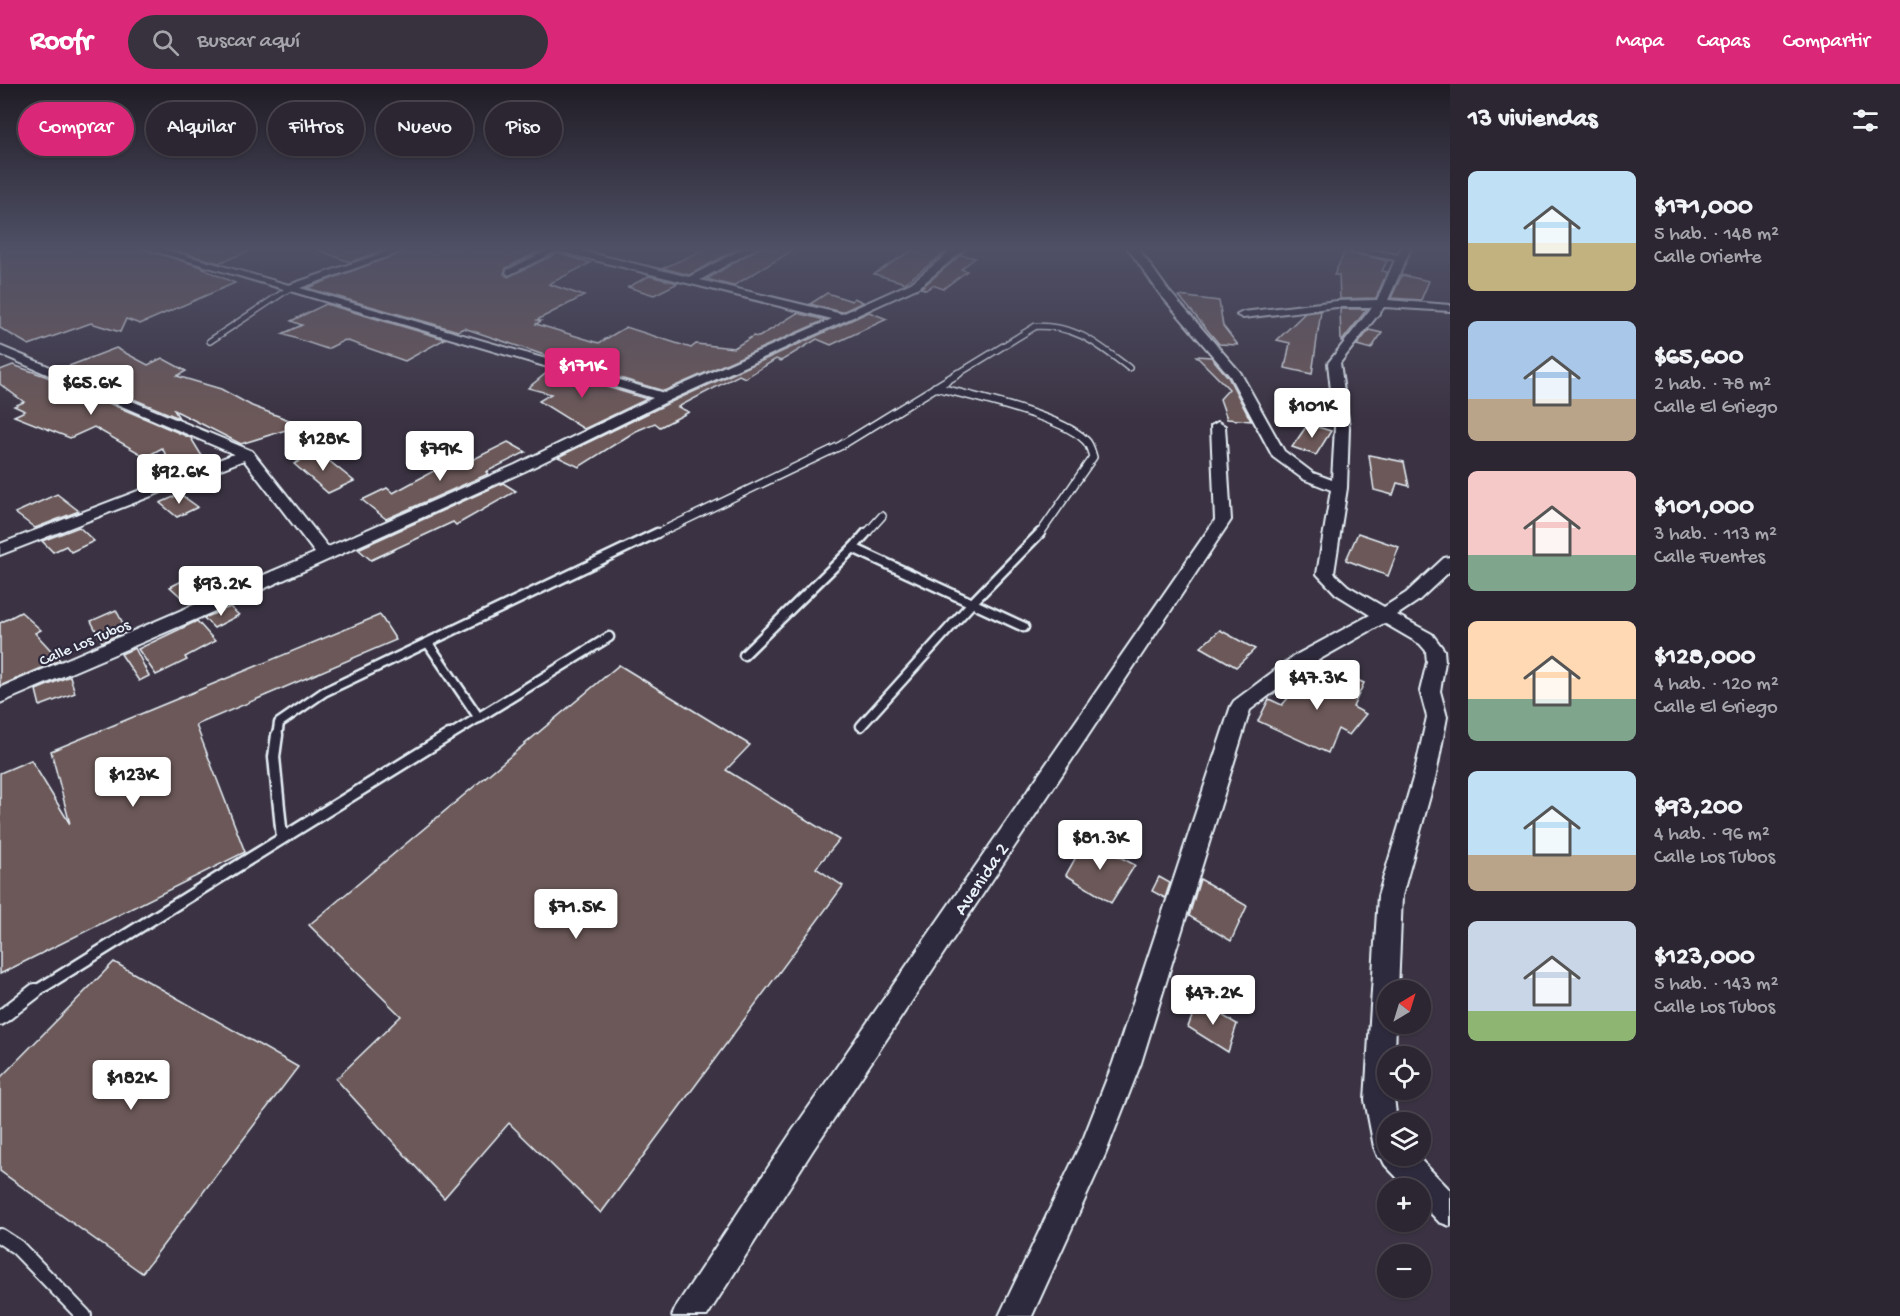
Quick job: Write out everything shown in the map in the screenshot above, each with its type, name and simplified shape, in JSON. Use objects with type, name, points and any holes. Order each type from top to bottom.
[{"type":"street","points":[[350,305],[665,397]]},
{"type":"street","points":[[793,305],[843,318]]},
{"type":"street","name":"Calle Los Tubos","points":[[0,696],[193,615],[519,468],[665,397],[870,305]]},
{"type":"street","points":[[1176,305],[1236,375],[1278,454],[1308,476],[1339,488]]},
{"type":"street","points":[[1243,315],[1324,305]]},
{"type":"street","points":[[1379,305],[1334,363],[1342,426],[1339,488],[1325,574],[1342,590],[1426,639],[1435,650],[1436,662],[1430,691],[1443,715],[1390,896],[1378,1100],[1381,1112]]},
{"type":"street","points":[[1415,305],[1450,308]]},
{"type":"street","points":[[0,350],[247,454],[325,554]]},
{"type":"street","name":"Avenida 2","points":[[688,1316],[809,1130],[1222,520],[1218,426]]},
{"type":"street","points":[[0,550],[247,454]]},
{"type":"street","points":[[1015,1316],[1095,1145],[1127,1063],[1241,706],[1301,661],[1412,597],[1450,562]]},
{"type":"street","points":[[1406,1166],[1450,1211]]},
{"type":"lane","points":[[210,341],[264,305]]},
{"type":"lane","points":[[282,838],[274,757],[279,723],[324,692],[840,446],[1036,326],[1053,324],[1075,329],[1129,368]]},
{"type":"lane","points":[[861,726],[972,603],[1046,526],[1093,457],[1086,440],[1064,427],[935,387]]},
{"type":"lane","points":[[744,655],[853,548],[882,516]]},
{"type":"lane","points":[[853,548],[1024,627]]},
{"type":"lane","points":[[0,1018],[35,991],[609,637]]},
{"type":"lane","points":[[428,643],[479,718]]},
{"type":"lane","points":[[0,1236],[17,1247],[84,1316]]},
{"type":"building","points":[[0,305],[183,305],[140,324],[126,319],[120,332],[91,323],[29,345],[0,328]]},
{"type":"building","points":[[323,305],[331,305],[445,339],[405,361],[345,340],[327,349],[282,334],[302,325],[291,321]]},
{"type":"building","points":[[368,305],[565,305],[537,320],[541,321],[536,324],[599,343],[626,327],[691,348],[696,344],[734,348],[753,336],[759,337],[797,313],[825,320],[664,391],[562,361],[464,328],[458,331]]},
{"type":"building","points":[[816,305],[856,305],[842,312]]},
{"type":"building","points":[[1187,305],[1220,305],[1223,326],[1238,345],[1219,344]]},
{"type":"building","points":[[1340,309],[1367,309],[1342,341],[1341,341]]},
{"type":"building","points":[[1321,311],[1312,374],[1285,368],[1290,343],[1277,340],[1305,313]]},
{"type":"building","points":[[869,312],[887,319],[831,345],[817,339],[781,361],[776,359],[745,378],[739,375],[678,407],[689,412],[660,427],[655,423],[636,431],[579,467],[558,457],[671,402]]},
{"type":"building","points":[[1369,330],[1382,333],[1371,349],[1357,345]]},
{"type":"building","points":[[116,348],[148,365],[162,358],[186,371],[177,376],[221,389],[252,406],[302,425],[241,444],[174,410],[179,418],[61,369]]},
{"type":"building","points":[[1196,356],[1211,357],[1228,377],[1251,421],[1227,419],[1220,399],[1229,389]]},
{"type":"building","points":[[13,365],[45,376],[191,438],[202,456],[172,466],[162,448],[146,457],[94,427],[70,438],[14,416],[25,411],[14,406],[24,402],[0,384],[0,370]]},
{"type":"building","points":[[550,370],[647,399],[584,429],[539,401],[551,394],[528,388]]},
{"type":"building","points":[[1308,424],[1331,431],[1316,455],[1292,447]]},
{"type":"building","points":[[508,442],[526,452],[486,472],[488,474],[386,519],[362,500],[387,488],[393,493],[450,462],[458,467]]},
{"type":"building","points":[[317,451],[354,481],[328,493],[294,464]]},
{"type":"building","points":[[1369,455],[1404,462],[1409,486],[1397,483],[1393,495],[1374,490]]},
{"type":"building","points":[[503,483],[516,491],[456,525],[453,522],[371,560],[358,549]]},
{"type":"building","points":[[57,494],[79,511],[35,528],[15,513]]},
{"type":"building","points":[[180,494],[198,507],[177,517],[160,503]]},
{"type":"building","points":[[79,527],[94,541],[71,552],[66,546],[53,552],[42,541]]},
{"type":"building","points":[[1358,533],[1399,547],[1388,576],[1346,560]]},
{"type":"building","points":[[194,575],[215,594],[189,604],[170,587]]},
{"type":"building","points":[[230,607],[239,615],[214,628],[204,618]]},
{"type":"building","points":[[116,610],[127,631],[102,642],[91,621]]},
{"type":"building","points":[[21,612],[41,630],[35,633],[60,660],[0,686],[0,623]]},
{"type":"building","points":[[380,615],[396,640],[196,725],[245,852],[0,974],[0,773],[31,760],[70,824],[51,751]]},
{"type":"building","points":[[197,621],[215,641],[185,657],[187,660],[156,675],[138,649]]},
{"type":"building","points":[[1220,630],[1255,649],[1236,667],[1201,647]]},
{"type":"building","points":[[135,648],[149,676],[139,681],[121,654]]},
{"type":"building","points":[[619,665],[750,745],[726,770],[839,840],[816,868],[843,886],[601,1213],[509,1123],[444,1198],[336,1079],[401,1016],[309,925]]},
{"type":"building","points":[[1334,670],[1364,683],[1353,707],[1366,714],[1349,735],[1338,729],[1328,753],[1258,721],[1269,699],[1282,705],[1308,675],[1327,685]]},
{"type":"building","points":[[70,676],[75,693],[40,706],[36,690]]},
{"type":"building","points":[[1086,839],[1135,865],[1111,903],[1066,875]]},
{"type":"building","points":[[1159,877],[1170,883],[1165,898],[1152,891]]},
{"type":"building","points":[[1200,879],[1247,906],[1231,941],[1189,916]]},
{"type":"building","points":[[114,962],[298,1067],[142,1273],[0,1171],[0,1078]]},
{"type":"building","points":[[1198,1001],[1237,1024],[1228,1052],[1188,1027]]}]
